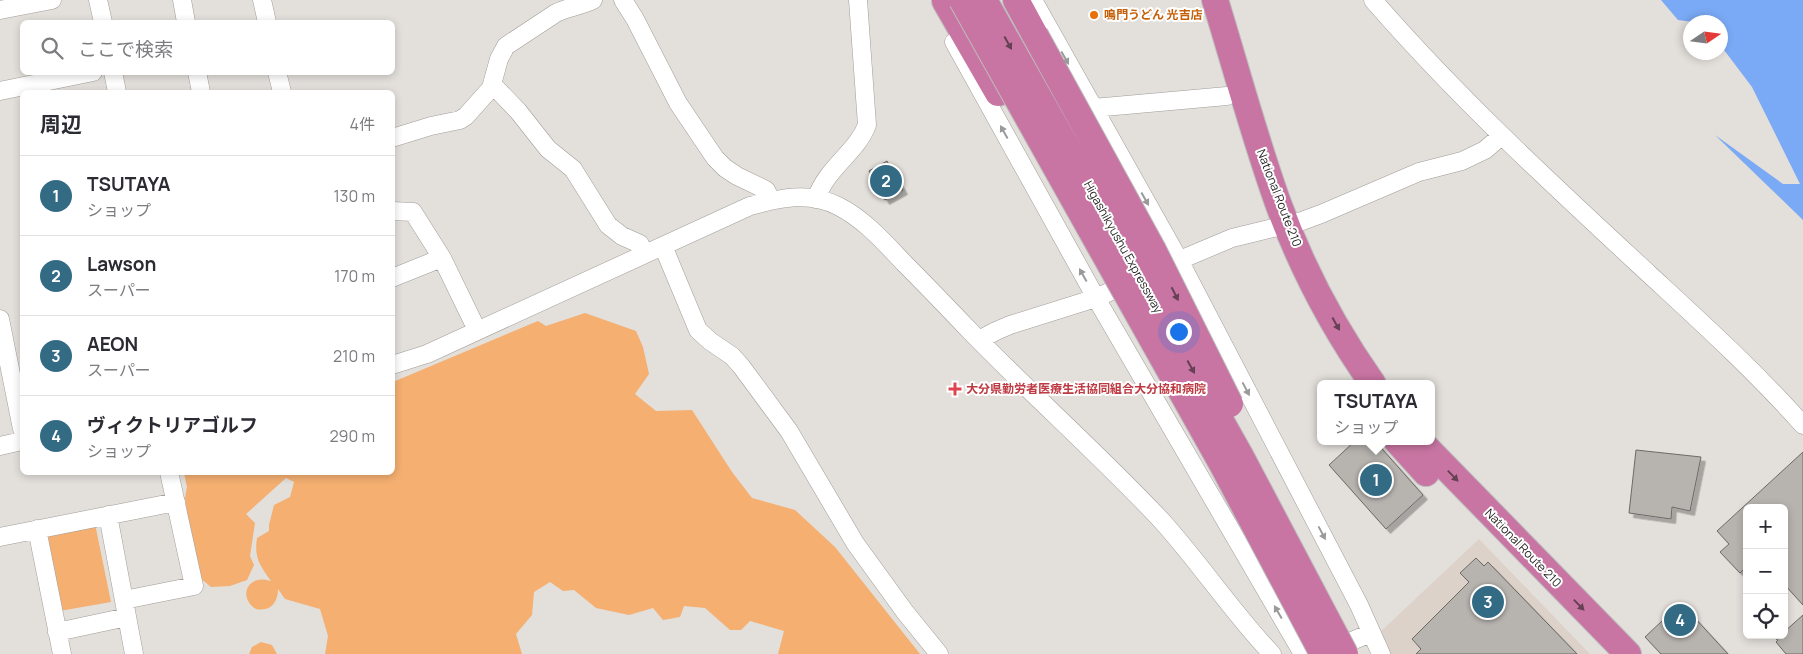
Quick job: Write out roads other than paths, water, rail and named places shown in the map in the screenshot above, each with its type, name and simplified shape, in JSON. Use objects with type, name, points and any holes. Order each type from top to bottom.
[{"type":"highway","name":"Higashikyushu Expressway","points":[[984,0],[1240,455],[1346,654]]},
{"type":"highway","points":[[1016,0],[1153,250],[1355,654]]},
{"type":"highway","name":"National Route 210","points":[[1198,0],[1254,188],[1371,380]]},
{"type":"highway","name":"National Route 210","points":[[1215,0],[1251,120],[1278,227],[1312,315],[1350,380]]},
{"type":"highway","name":"Higashikyushu Expressway","points":[[954,1],[1217,456],[1321,654]]},
{"type":"highway","points":[[954,1],[998,93],[1056,194],[1108,295],[1207,471],[1321,654]]},
{"type":"highway","name":"National Route 210","points":[[1402,445],[1434,482],[1604,654]]},
{"type":"highway","name":"National Route 210","points":[[1424,445],[1628,654]]},
{"type":"street","points":[[0,10],[52,0]]},
{"type":"street","points":[[98,0],[103,20]]},
{"type":"street","points":[[182,0],[186,20]]},
{"type":"street","points":[[262,0],[267,20]]},
{"type":"street","points":[[395,137],[431,126],[460,120],[466,116],[493,85],[499,59],[506,46],[556,13],[593,0]]},
{"type":"street","points":[[623,0],[635,19],[678,103],[715,158],[737,176],[766,190],[771,200]]},
{"type":"street","points":[[816,199],[829,173],[861,137],[867,125],[858,0]]},
{"type":"street","points":[[1033,0],[1179,260],[1354,596],[1381,654]]},
{"type":"street","points":[[1373,0],[1501,136],[1754,372],[1803,425]]},
{"type":"street","points":[[954,1],[943,14],[945,26],[1096,298],[1303,654]]},
{"type":"street","points":[[0,91],[35,88],[82,75]]},
{"type":"street","points":[[114,75],[117,90]]},
{"type":"street","points":[[198,75],[201,90]]},
{"type":"street","points":[[279,75],[282,90]]},
{"type":"street","points":[[493,85],[518,111],[552,154],[573,169],[608,225],[622,236],[640,244],[644,254]]},
{"type":"street","points":[[1093,108],[1227,96]]},
{"type":"street","points":[[979,340],[1010,325],[1096,298],[1232,238],[1322,214],[1419,172],[1462,161],[1485,150],[1501,136]]},
{"type":"street","points":[[395,364],[427,354],[750,206],[790,197],[816,199],[839,206],[871,229],[979,340],[1131,489],[1163,522],[1272,652]]},
{"type":"street","points":[[395,211],[413,212],[442,258],[477,330]]},
{"type":"street","points":[[663,246],[698,330],[732,356],[741,366],[784,424],[813,469],[855,542],[905,612],[939,654]]},
{"type":"street","points":[[395,277],[442,258]]},
{"type":"street","points":[[0,319],[10,358],[20,417]]},
{"type":"street","points":[[0,446],[20,441]]},
{"type":"street","points":[[124,600],[194,586],[171,475]]},
{"type":"street","points":[[0,537],[176,502]]},
{"type":"street","points":[[108,516],[134,654]]},
{"type":"street","points":[[38,529],[62,654]]},
{"type":"street","points":[[57,632],[127,618]]},
{"type":"street","points":[[1321,654],[1371,633]]},
{"type":"water","points":[[1661,0],[1803,0],[1803,220],[1715,135],[1783,184],[1800,184],[1752,87],[1728,55],[1728,15],[1683,15],[1683,21],[1678,20]]},
{"type":"place","name":"鳴門うどん 光吉店","points":[[1094,15]]},
{"type":"place","name":"Lawson","points":[[886,181]]},
{"type":"place","name":"大分県勤労者医療生活協同組合大分協和病院","points":[[955,389]]},
{"type":"place","name":"TSUTAYA","points":[[1376,480]]},
{"type":"place","name":"AEON","points":[[1488,602]]},
{"type":"place","name":"ヴィクトリアゴルフ","points":[[1680,620]]}]
